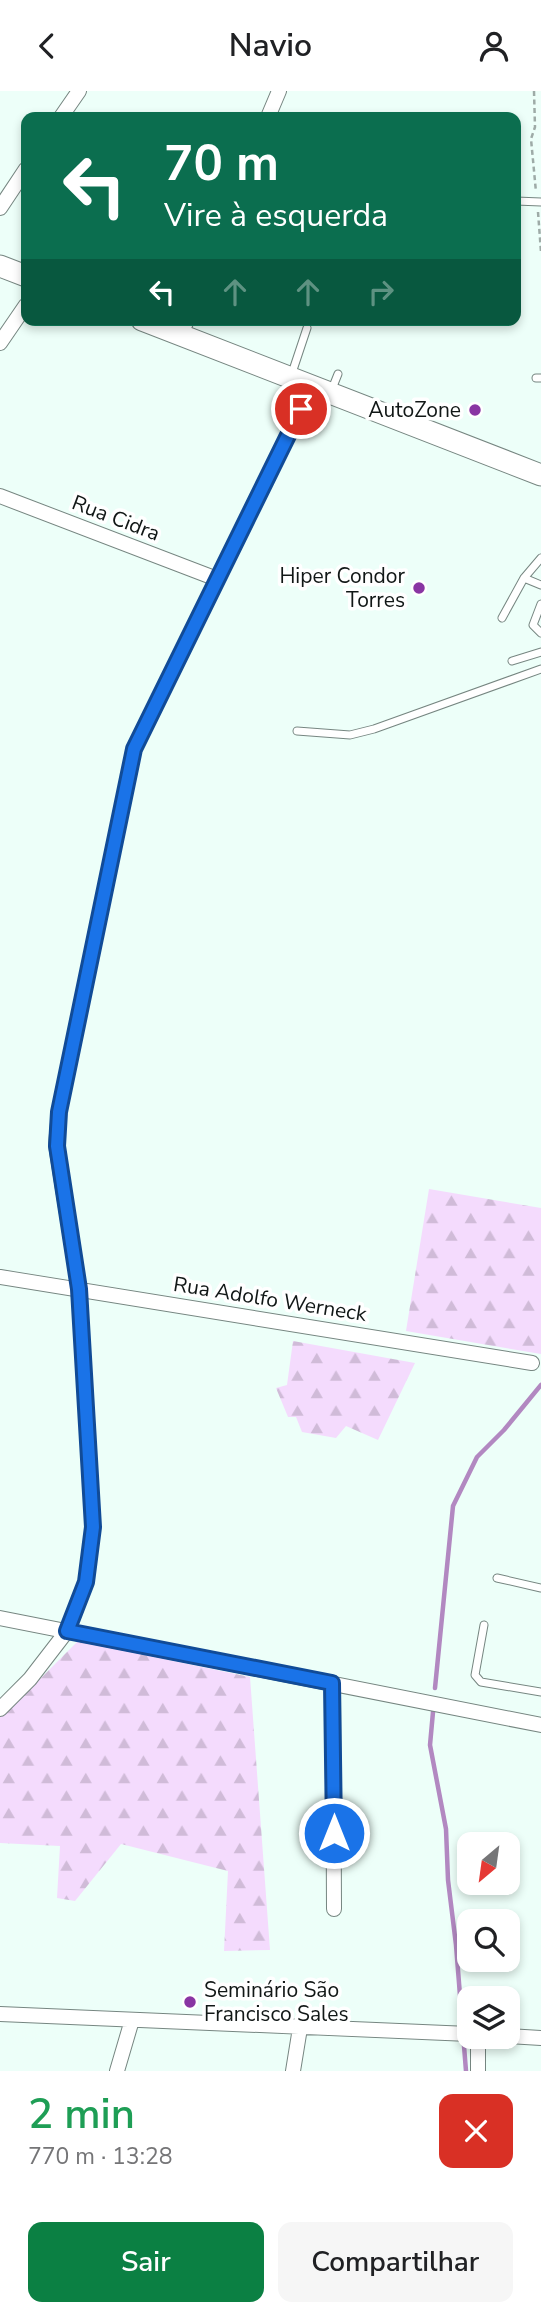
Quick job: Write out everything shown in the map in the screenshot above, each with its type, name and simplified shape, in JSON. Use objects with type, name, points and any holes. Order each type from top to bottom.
[{"type":"main road","points":[[0,266],[21,274]]},
{"type":"main road","points":[[184,328],[291,377],[327,384],[541,475]]},
{"type":"street","points":[[64,112],[79,91]]},
{"type":"street","points":[[270,112],[279,91]]},
{"type":"street","points":[[0,208],[21,176]]},
{"type":"street","points":[[0,343],[21,312]]},
{"type":"street","points":[[0,1709],[30,1679],[67,1631],[86,1582],[93,1527],[79,1289],[57,1146],[59,1112],[134,749],[217,579],[327,384]]},
{"type":"street","name":"Rua Cidra","points":[[0,496],[217,579]]},
{"type":"street","name":"Rua Adolfo Werneck","points":[[0,1277],[533,1363]]},
{"type":"street","points":[[0,1618],[541,1725]]},
{"type":"street","points":[[332,1683],[334,1909]]},
{"type":"street","points":[[0,2014],[457,2034]]},
{"type":"street","points":[[117,2071],[132,2020]]},
{"type":"street","points":[[292,2071],[300,2028]]},
{"type":"street","points":[[520,2037],[541,2038]]},
{"type":"street","points":[[478,2049],[478,2071]]},
{"type":"lane","points":[[521,201],[539,202]]},
{"type":"lane","points":[[291,377],[307,328]]},
{"type":"lane","points":[[502,618],[524,577],[541,558]]},
{"type":"lane","points":[[524,577],[541,585]]},
{"type":"lane","points":[[541,604],[533,625],[541,633]]},
{"type":"lane","points":[[512,661],[541,652]]},
{"type":"lane","points":[[297,731],[350,735],[374,729],[541,669]]},
{"type":"lane","points":[[497,1579],[541,1588]]},
{"type":"lane","points":[[484,1625],[475,1675],[477,1679],[481,1682],[541,1692]]},
{"type":"path","points":[[533,92],[535,127],[531,139],[539,202],[541,252]]},
{"type":"green space","points":[[429,1189],[541,1208],[541,1354],[406,1331]]},
{"type":"green space","points":[[293,1341],[415,1363],[378,1440],[346,1426],[336,1438],[302,1432],[296,1417],[288,1417],[276,1388],[287,1385]]},
{"type":"green space","points":[[78,1641],[250,1677],[270,1950],[224,1951],[228,1871],[121,1844],[75,1901],[57,1898],[60,1846],[0,1843],[0,1716]]},
{"type":"waterway","points":[[435,1688],[453,1506],[477,1457],[504,1430],[541,1385]]},
{"type":"waterway","points":[[433,1712],[430,1745],[446,1829],[448,1880],[466,2071]]},
{"type":"place","name":"AutoZone","points":[[475,410]]},
{"type":"place","name":"Hiper Condor Torres","points":[[419,588]]},
{"type":"place","name":"Seminário São Francisco Sales","points":[[190,2002]]},
{"type":"route","points":[[301,409],[134,749],[59,1112],[57,1146],[79,1289],[93,1527],[86,1582],[67,1631],[332,1683],[334,1833]]}]
